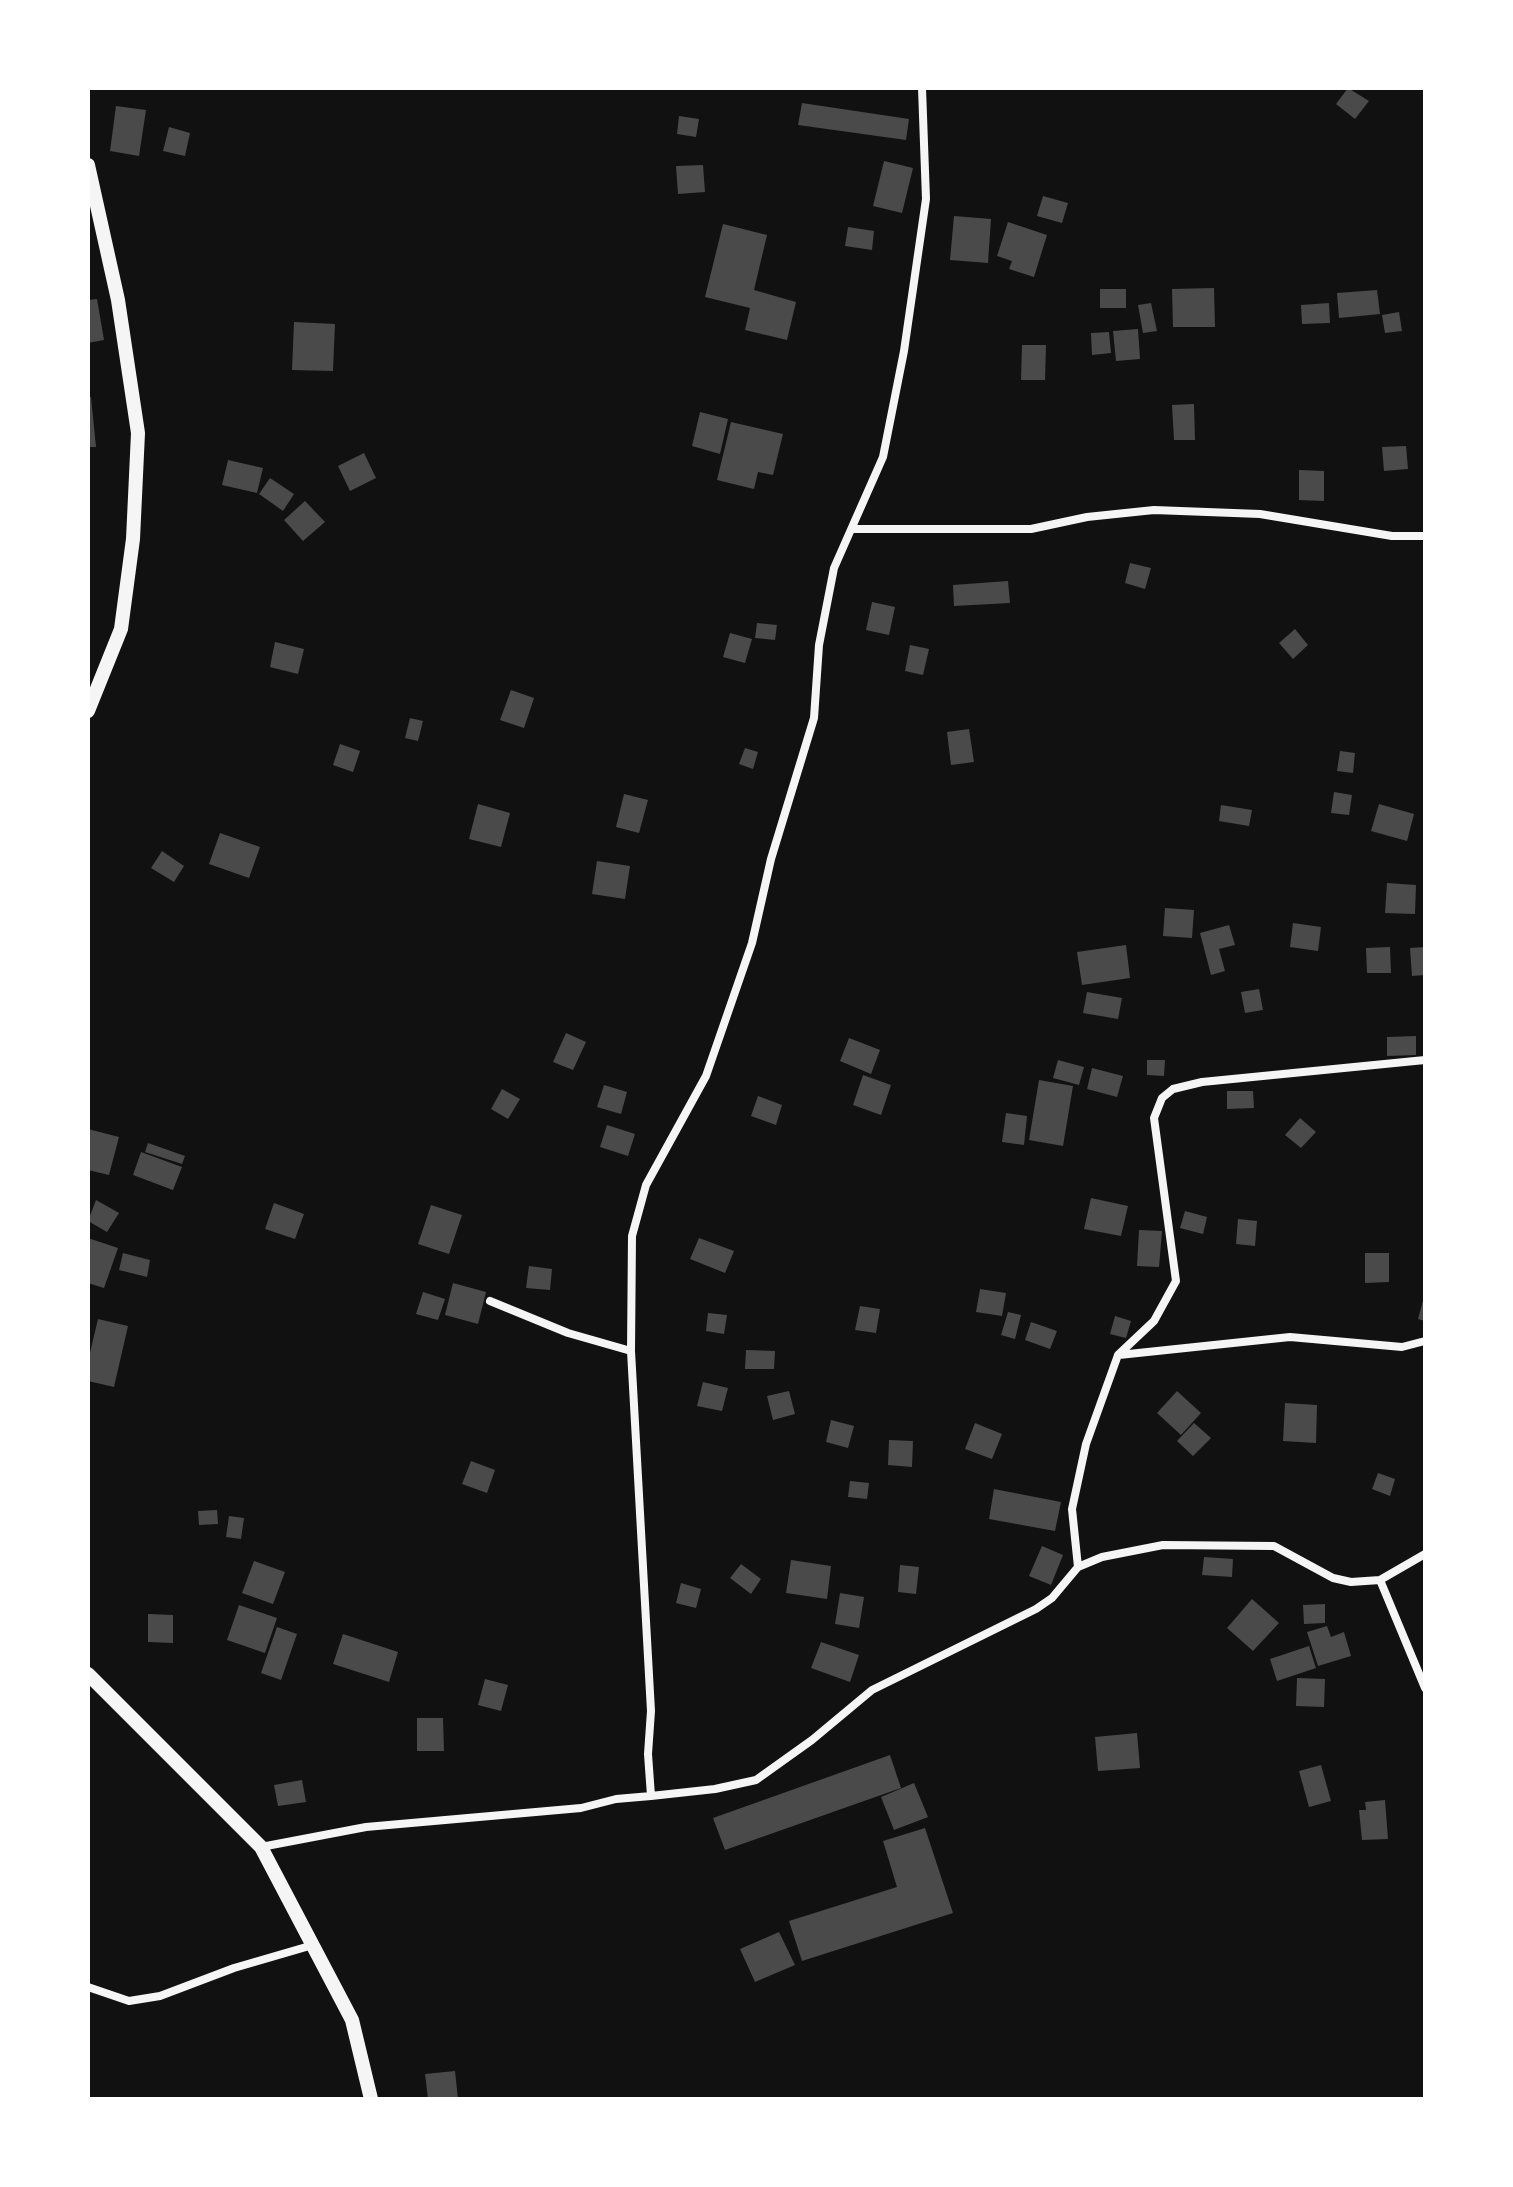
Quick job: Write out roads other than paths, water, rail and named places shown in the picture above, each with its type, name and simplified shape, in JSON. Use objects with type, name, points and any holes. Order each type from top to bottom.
[{"type":"street","points":[[651,1796],[648,1754],[651,1711],[631,1351],[632,1236],[646,1185],[706,1076],[752,943],[771,859],[814,718],[819,645],[834,568],[854,529],[883,457],[917,269],[926,199],[922,88]]},
{"type":"street","points":[[88,165],[118,300],[138,433],[133,539],[121,629],[88,711]]},
{"type":"street","points":[[854,529],[1031,529],[1087,517],[1154,510],[1260,514],[1392,536],[1425,536]]},
{"type":"street","points":[[1078,1567],[1072,1509],[1086,1444],[1118,1355],[1154,1321],[1176,1281],[1154,1118],[1162,1098],[1173,1089],[1202,1082],[1425,1060]]},
{"type":"street","points":[[490,1301],[568,1333],[631,1351]]},
{"type":"street","points":[[1118,1355],[1290,1337],[1402,1347],[1425,1341]]},
{"type":"street","points":[[261,1847],[366,1827],[581,1808],[616,1799],[715,1789],[756,1780],[812,1740],[872,1690],[1036,1609],[1052,1598],[1078,1567],[1133,1549],[1163,1545],[1274,1546],[1333,1578],[1351,1582],[1380,1580],[1425,1554]]},
{"type":"street","points":[[1380,1580],[1425,1688]]},
{"type":"street","points":[[88,1674],[261,1847],[352,2020],[371,2099]]},
{"type":"street","points":[[88,1987],[129,2001],[160,1996],[234,1968],[314,1945]]}]
